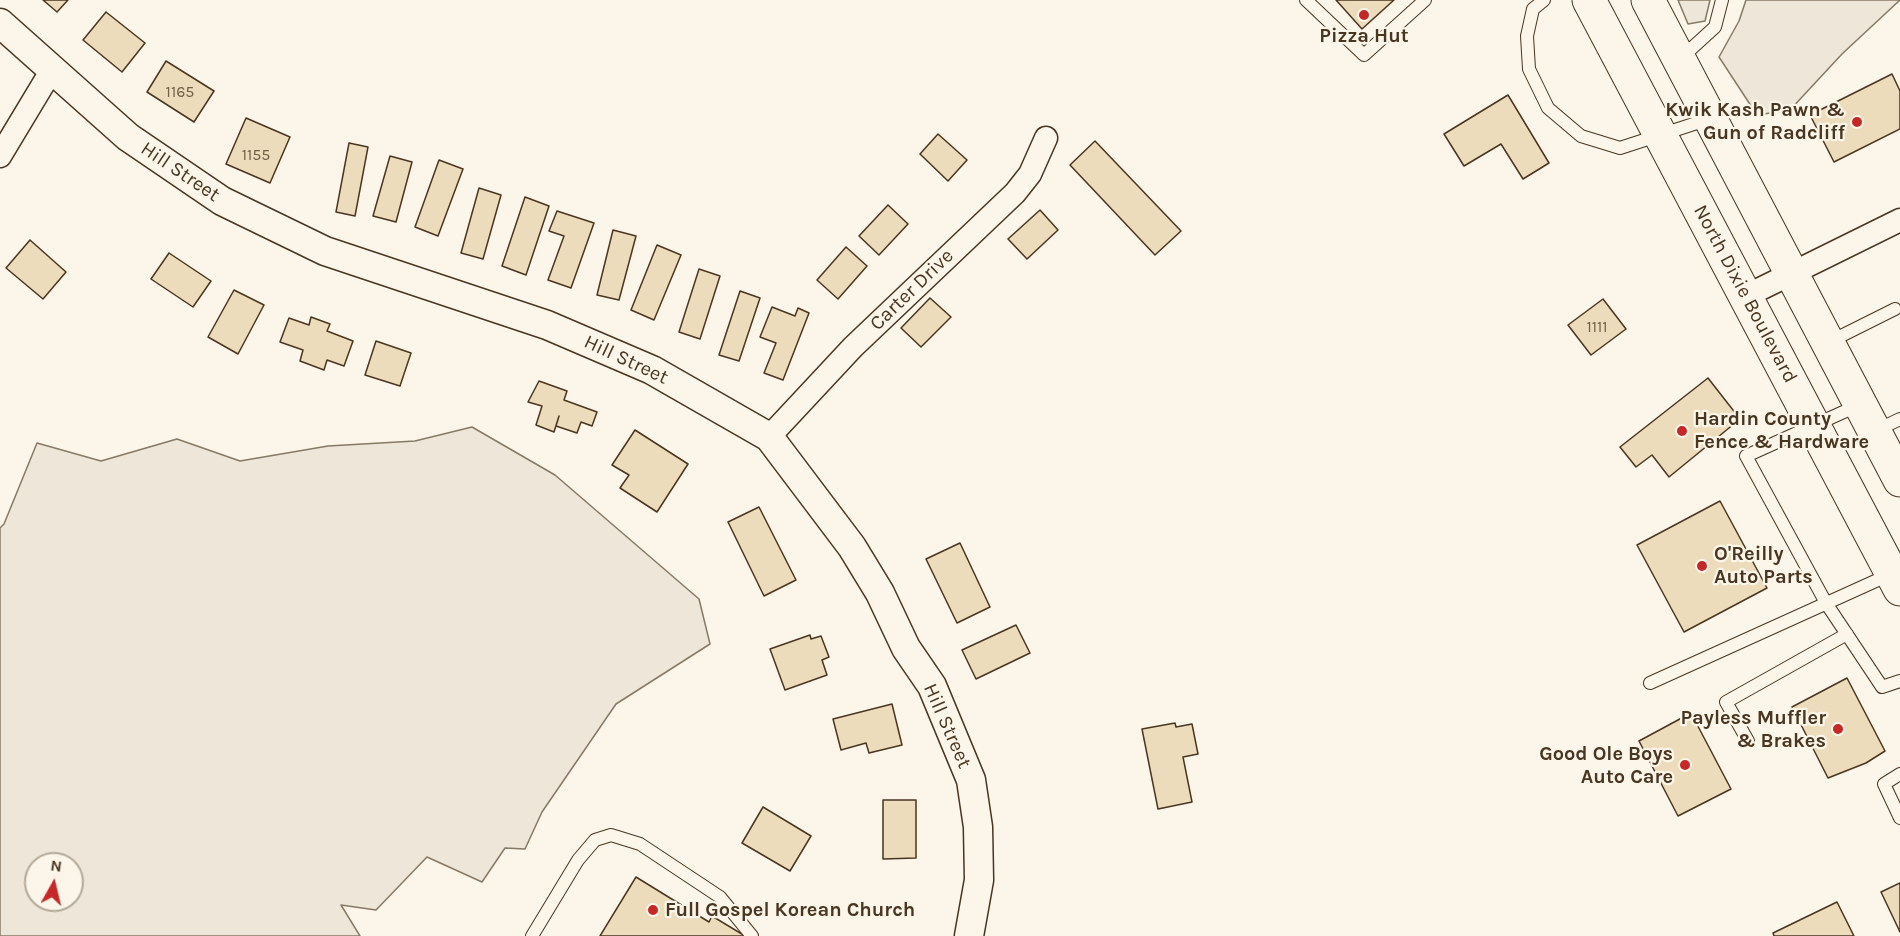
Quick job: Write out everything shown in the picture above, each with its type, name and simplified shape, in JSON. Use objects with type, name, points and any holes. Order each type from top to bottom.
[{"type":"highway","name":"North Dixie Boulevard","points":[[1589,0],[1897,578]]},
{"type":"highway","points":[[1648,0],[1828,343],[1878,418],[1900,480]]},
{"type":"street","name":"Hill Street","points":[[0,23],[128,137],[222,201],[325,251],[547,325],[652,370],[769,438],[852,547],[880,593],[906,648],[932,686],[971,780],[978,827],[979,880],[969,936]]},
{"type":"street","points":[[0,156],[53,68]]},
{"type":"street","name":"Carter Drive","points":[[769,438],[853,347],[1015,193],[1030,174],[1046,138]]},
{"type":"street","points":[[1746,296],[1900,220]]},
{"type":"lane","points":[[1306,0],[1364,55],[1425,0]]},
{"type":"lane","points":[[1544,0],[1533,9],[1527,36],[1529,69],[1548,108],[1581,136],[1620,148],[1710,118]]},
{"type":"lane","points":[[1679,59],[1714,27],[1722,0]]},
{"type":"lane","points":[[1828,343],[1895,309]]},
{"type":"lane","points":[[1878,418],[1814,426],[1746,456],[1826,603],[1882,687],[1900,681]]},
{"type":"lane","points":[[1650,683],[1826,603],[1897,578]]},
{"type":"lane","points":[[1748,741],[1726,702],[1847,634]]},
{"type":"lane","points":[[1900,774],[1884,784],[1900,818]]},
{"type":"lane","points":[[532,936],[578,860],[595,840],[611,835],[640,844],[720,897],[752,936]]},
{"type":"shaded area","points":[[1678,0],[1710,0],[1705,21],[1688,24]]},
{"type":"shaded area","points":[[1746,0],[1900,0],[1842,54],[1790,110],[1757,115],[1719,57],[1739,21]]},
{"type":"shaded area","points":[[472,427],[555,475],[699,599],[710,644],[616,704],[542,812],[525,849],[505,848],[482,882],[427,857],[376,910],[341,905],[360,936],[0,936],[0,528],[4,524],[37,443],[101,461],[177,439],[240,461],[328,446],[415,441]]},
{"type":"building","points":[[43,0],[68,0],[57,12]]},
{"type":"building","name":"Pizza Hut","points":[[1336,0],[1394,0],[1362,29]]},
{"type":"building","points":[[106,12],[145,43],[122,72],[83,40]]},
{"type":"building","points":[[166,61],[214,91],[194,122],[147,92]]},
{"type":"building","name":"Kwik Kash Pawn & Gun of Radcliff","points":[[1892,74],[1900,91],[1900,129],[1834,162],[1810,115]]},
{"type":"building","points":[[1508,95],[1549,163],[1523,179],[1501,144],[1464,166],[1444,134]]},
{"type":"building","points":[[246,118],[290,137],[270,183],[226,164]]},
{"type":"building","points":[[938,134],[967,160],[948,181],[920,154]]},
{"type":"building","points":[[1095,141],[1181,231],[1155,255],[1070,165]]},
{"type":"building","points":[[349,143],[368,147],[355,216],[336,212]]},
{"type":"building","points":[[390,156],[412,162],[396,222],[373,216]]},
{"type":"building","points":[[439,160],[463,169],[438,236],[415,227]]},
{"type":"building","points":[[479,188],[501,195],[483,259],[461,253]]},
{"type":"building","points":[[525,197],[549,206],[526,275],[502,266]]},
{"type":"building","points":[[888,205],[908,224],[879,255],[859,236]]},
{"type":"building","points":[[1040,210],[1058,230],[1027,259],[1008,239]]},
{"type":"building","points":[[557,211],[594,223],[571,288],[548,280],[564,236],[549,231]]},
{"type":"building","points":[[613,230],[636,236],[619,300],[597,295]]},
{"type":"building","points":[[30,240],[66,272],[43,299],[6,268]]},
{"type":"building","points":[[657,245],[681,255],[654,320],[631,310]]},
{"type":"building","points":[[846,247],[867,266],[838,299],[817,280]]},
{"type":"building","points":[[169,253],[211,281],[193,307],[151,279]]},
{"type":"building","points":[[699,269],[720,276],[700,339],[679,332]]},
{"type":"building","points":[[234,290],[264,305],[238,354],[208,337]]},
{"type":"building","points":[[740,291],[760,298],[739,361],[719,355]]},
{"type":"building","points":[[930,298],[951,317],[921,347],[901,328]]},
{"type":"building","points":[[1603,299],[1626,329],[1591,355],[1568,325]]},
{"type":"building","points":[[772,307],[795,316],[798,308],[809,313],[783,380],[764,373],[776,343],[760,337]]},
{"type":"building","points":[[311,317],[330,324],[327,331],[353,341],[344,366],[327,360],[324,370],[300,361],[303,350],[280,342],[289,318],[309,325]]},
{"type":"building","points":[[376,341],[411,353],[400,386],[365,375]]},
{"type":"building","name":"Hardin County Fence & Hardware","points":[[1708,378],[1740,419],[1669,477],[1652,455],[1636,467],[1620,447]]},
{"type":"building","points":[[539,381],[567,391],[564,400],[597,412],[592,426],[581,422],[577,433],[556,426],[559,416],[554,432],[536,425],[542,406],[528,402]]},
{"type":"building","points":[[635,430],[688,464],[657,512],[620,488],[629,475],[612,465]]},
{"type":"building","name":"O'Reilly Auto Parts","points":[[1720,501],[1767,588],[1684,632],[1637,545]]},
{"type":"building","points":[[759,507],[796,580],[764,596],[728,522]]},
{"type":"building","points":[[960,543],[990,607],[957,623],[926,559]]},
{"type":"building","points":[[1016,625],[1030,653],[976,679],[962,650]]},
{"type":"building","points":[[810,635],[811,639],[821,636],[829,657],[822,660],[827,675],[785,690],[770,649]]},
{"type":"building","name":"Payless Muffler & Brakes","points":[[1847,678],[1885,751],[1866,763],[1828,778],[1792,707]]},
{"type":"building","points":[[892,704],[902,745],[869,753],[866,743],[841,750],[833,719]]},
{"type":"building","name":"Good Ole Boys Auto Care","points":[[1691,713],[1731,789],[1678,816],[1639,741]]},
{"type":"building","points":[[1175,723],[1176,727],[1192,724],[1198,754],[1183,757],[1192,802],[1158,809],[1142,729]]},
{"type":"building","points":[[883,800],[916,800],[916,858],[883,859]]},
{"type":"building","points":[[763,807],[811,836],[790,871],[742,843]]},
{"type":"building","name":"Full Gospel Korean Church","points":[[636,877],[709,922],[712,916],[745,936],[600,936]]},
{"type":"building","points":[[1900,883],[1900,932],[1881,892]]},
{"type":"building","points":[[1837,902],[1854,936],[1774,936],[1773,933]]},
{"type":"place","name":"Pizza Hut","points":[[1364,15]]},
{"type":"place","name":"Kwik Kash Pawn & Gun of Radcliff","points":[[1857,122]]},
{"type":"place","name":"Hardin County Fence & Hardware","points":[[1682,431]]},
{"type":"place","name":"O'Reilly Auto Parts","points":[[1702,566]]},
{"type":"place","name":"Payless Muffler & Brakes","points":[[1838,729]]},
{"type":"place","name":"Good Ole Boys Auto Care","points":[[1685,765]]},
{"type":"place","name":"Full Gospel Korean Church","points":[[653,910]]}]
